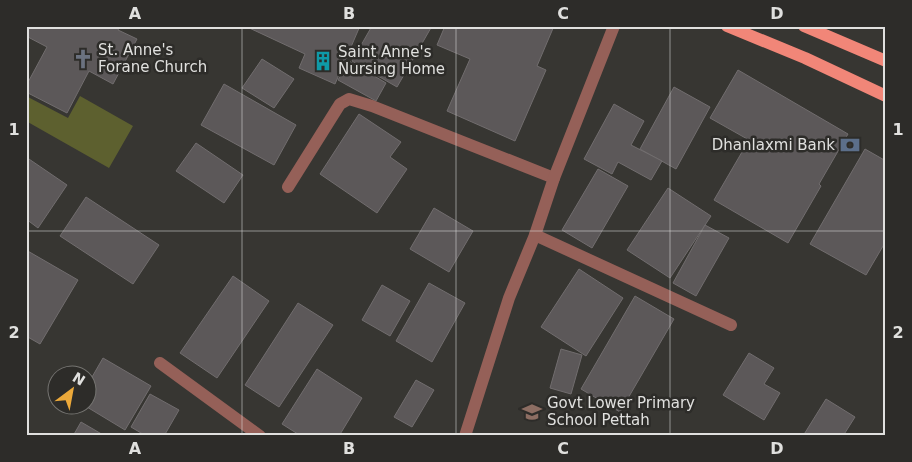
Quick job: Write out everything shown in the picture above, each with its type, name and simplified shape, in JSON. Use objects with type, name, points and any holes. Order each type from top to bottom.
[{"type":"main road","points":[[727,26],[805,58],[886,96]]},
{"type":"main road","points":[[804,26],[886,61]]},
{"type":"street","points":[[465,436],[509,298],[535,235],[554,178],[614,26]]},
{"type":"street","points":[[288,188],[340,104],[348,99],[372,106],[554,178]]},
{"type":"street","points":[[535,235],[731,325]]},
{"type":"street","points":[[160,363],[260,436]]},
{"type":"green space","points":[[26,96],[68,118],[80,96],[133,126],[109,168],[26,121]]},
{"type":"building","name":"St. Anne's Forane Church","points":[[26,26],[120,26],[118,30],[137,39],[113,84],[89,71],[67,113],[26,92],[26,86],[47,47],[26,36]]},
{"type":"building","name":"Saint Anne's Nursing Home","points":[[245,26],[360,26],[335,84],[299,68],[305,54]]},
{"type":"building","points":[[372,26],[432,26],[397,87],[352,61]]},
{"type":"building","points":[[445,26],[554,26],[537,66],[546,70],[515,141],[447,111],[470,59],[437,45]]},
{"type":"building","points":[[262,59],[294,79],[274,108],[242,88]]},
{"type":"building","points":[[349,61],[386,83],[376,101],[338,80]]},
{"type":"building","points":[[738,70],[848,134],[788,243],[714,200],[749,140],[710,118]]},
{"type":"building","points":[[224,84],[296,125],[274,165],[201,125]]},
{"type":"building","points":[[674,87],[710,107],[676,169],[640,149]]},
{"type":"building","points":[[614,104],[644,121],[631,145],[662,161],[651,180],[618,162],[612,174],[584,159]]},
{"type":"building","points":[[359,114],[401,142],[390,157],[407,169],[377,213],[320,174]]},
{"type":"building","points":[[196,143],[243,175],[224,203],[176,171]]},
{"type":"building","points":[[865,149],[886,161],[886,241],[866,275],[810,244]]},
{"type":"building","points":[[26,157],[67,185],[38,228],[26,219]]},
{"type":"building","points":[[598,169],[628,186],[592,248],[562,230]]},
{"type":"building","points":[[668,188],[711,216],[670,278],[627,250]]},
{"type":"building","points":[[86,197],[159,245],[133,284],[60,236]]},
{"type":"building","points":[[434,208],[473,231],[449,272],[410,249]]},
{"type":"building","points":[[705,225],[729,238],[696,296],[673,283]]},
{"type":"building","points":[[26,250],[78,280],[40,344],[26,336]]},
{"type":"building","points":[[579,269],[623,298],[586,356],[541,327]]},
{"type":"building","points":[[233,276],[269,301],[217,378],[180,353]]},
{"type":"building","points":[[429,283],[465,303],[432,362],[396,341]]},
{"type":"building","points":[[382,285],[410,301],[390,336],[362,320]]},
{"type":"building","points":[[635,296],[674,319],[620,412],[581,389]]},
{"type":"building","points":[[298,303],[333,325],[279,407],[245,385]]},
{"type":"building","points":[[561,349],[582,355],[571,394],[550,388]]},
{"type":"building","points":[[749,353],[774,368],[764,384],[780,393],[764,420],[723,395]]},
{"type":"building","points":[[103,358],[151,386],[125,430],[98,414],[98,367]]},
{"type":"building","points":[[317,369],[362,398],[339,436],[301,436],[282,424]]},
{"type":"building","points":[[416,380],[434,390],[412,427],[394,417]]},
{"type":"building","points":[[150,394],[179,410],[164,436],[146,436],[131,427]]},
{"type":"building","points":[[826,399],[855,417],[843,436],[803,436]]},
{"type":"building","points":[[81,422],[105,436],[73,436]]},
{"type":"place","name":"St. Anne's Forane Church","points":[[83,59]]},
{"type":"place","name":"Saint Anne's Nursing Home","points":[[323,61]]},
{"type":"place","name":"Dhanlaxmi Bank","points":[[850,145]]},
{"type":"place","name":"Govt Lower Primary School Pettah","points":[[532,412]]}]
